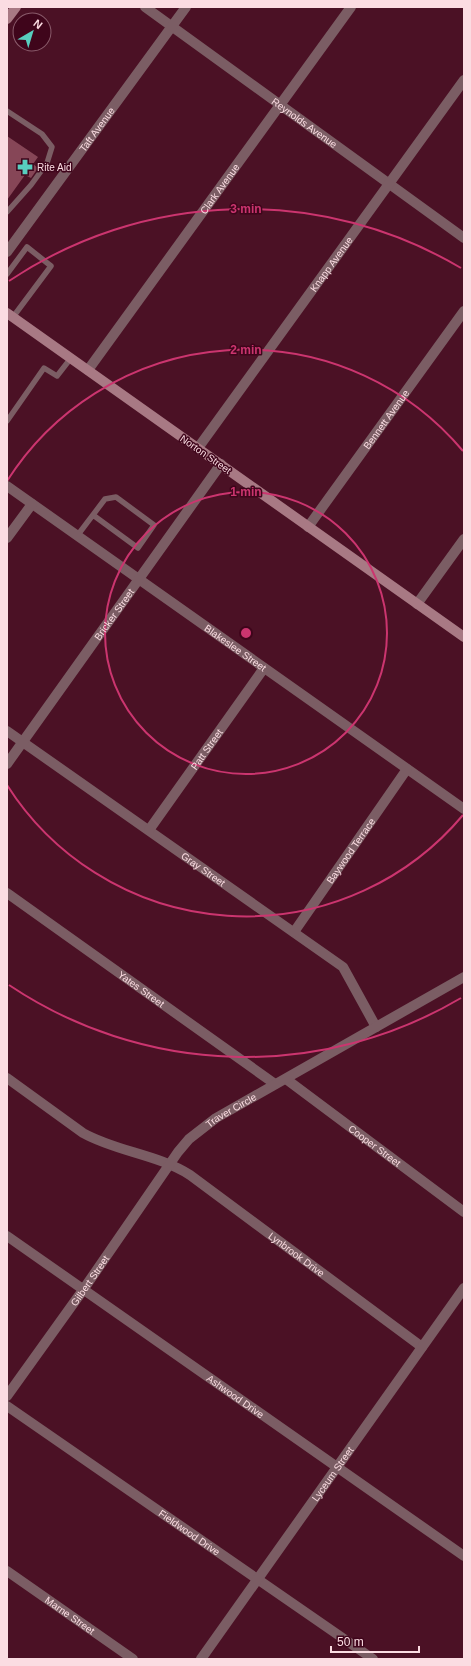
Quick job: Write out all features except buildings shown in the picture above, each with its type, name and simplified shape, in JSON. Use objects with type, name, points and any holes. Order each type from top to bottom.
[{"type":"main road","points":[[7,19],[16,7]]},
{"type":"main road","name":"Norton Street","points":[[9,315],[464,637]]},
{"type":"street","name":"Reynolds Avenue","points":[[145,7],[464,238]]},
{"type":"street","name":"Taft Avenue","points":[[7,252],[186,7]]},
{"type":"street","name":"Clark Avenue","points":[[88,370],[351,7]]},
{"type":"street","name":"Knapp Avenue","points":[[198,448],[464,80]]},
{"type":"street","name":"Bennett Avenue","points":[[308,527],[464,312]]},
{"type":"street","name":"Bricker Street","points":[[7,764],[221,464]]},
{"type":"street","name":"Blakeslee Street","points":[[7,486],[464,809]]},
{"type":"street","points":[[7,538],[32,504]]},
{"type":"street","points":[[418,604],[464,539]]},
{"type":"street","name":"Patt Street","points":[[149,830],[264,668]]},
{"type":"street","name":"Gray Street","points":[[7,731],[343,967],[376,1027]]},
{"type":"street","name":"Baywood Terrace","points":[[294,932],[407,769]]},
{"type":"street","name":"Yates Street","points":[[7,893],[275,1084]]},
{"type":"street","name":"Traver Circle","points":[[171,1164],[189,1139],[216,1118],[464,977]]},
{"type":"street","points":[[7,1078],[83,1133],[94,1139],[171,1164]]},
{"type":"street","name":"Cooper Street","points":[[286,1079],[464,1212]]},
{"type":"street","name":"Gilbert Street","points":[[7,1396],[171,1164]]},
{"type":"street","name":"Lynbrook Drive","points":[[171,1164],[190,1175],[422,1347]]},
{"type":"street","name":"Ashwood Drive","points":[[7,1236],[336,1468],[464,1556]]},
{"type":"street","name":"Lyceum Street","points":[[201,1659],[464,1288]]},
{"type":"street","name":"Fieldwood Drive","points":[[7,1406],[373,1659]]},
{"type":"street","name":"Marne Street","points":[[7,1571],[133,1659]]},
{"type":"lane","points":[[7,111],[42,134],[52,147],[47,163],[31,185],[7,212]]},
{"type":"lane","points":[[9,315],[52,266],[17,239]]},
{"type":"lane","points":[[7,274],[27,247]]},
{"type":"lane","points":[[7,421],[44,368],[57,376],[71,358]]},
{"type":"lane","points":[[77,536],[105,499],[116,497],[154,526],[138,548],[93,515]]},
{"type":"place","name":"Rite Aid","points":[[25,167]]}]
